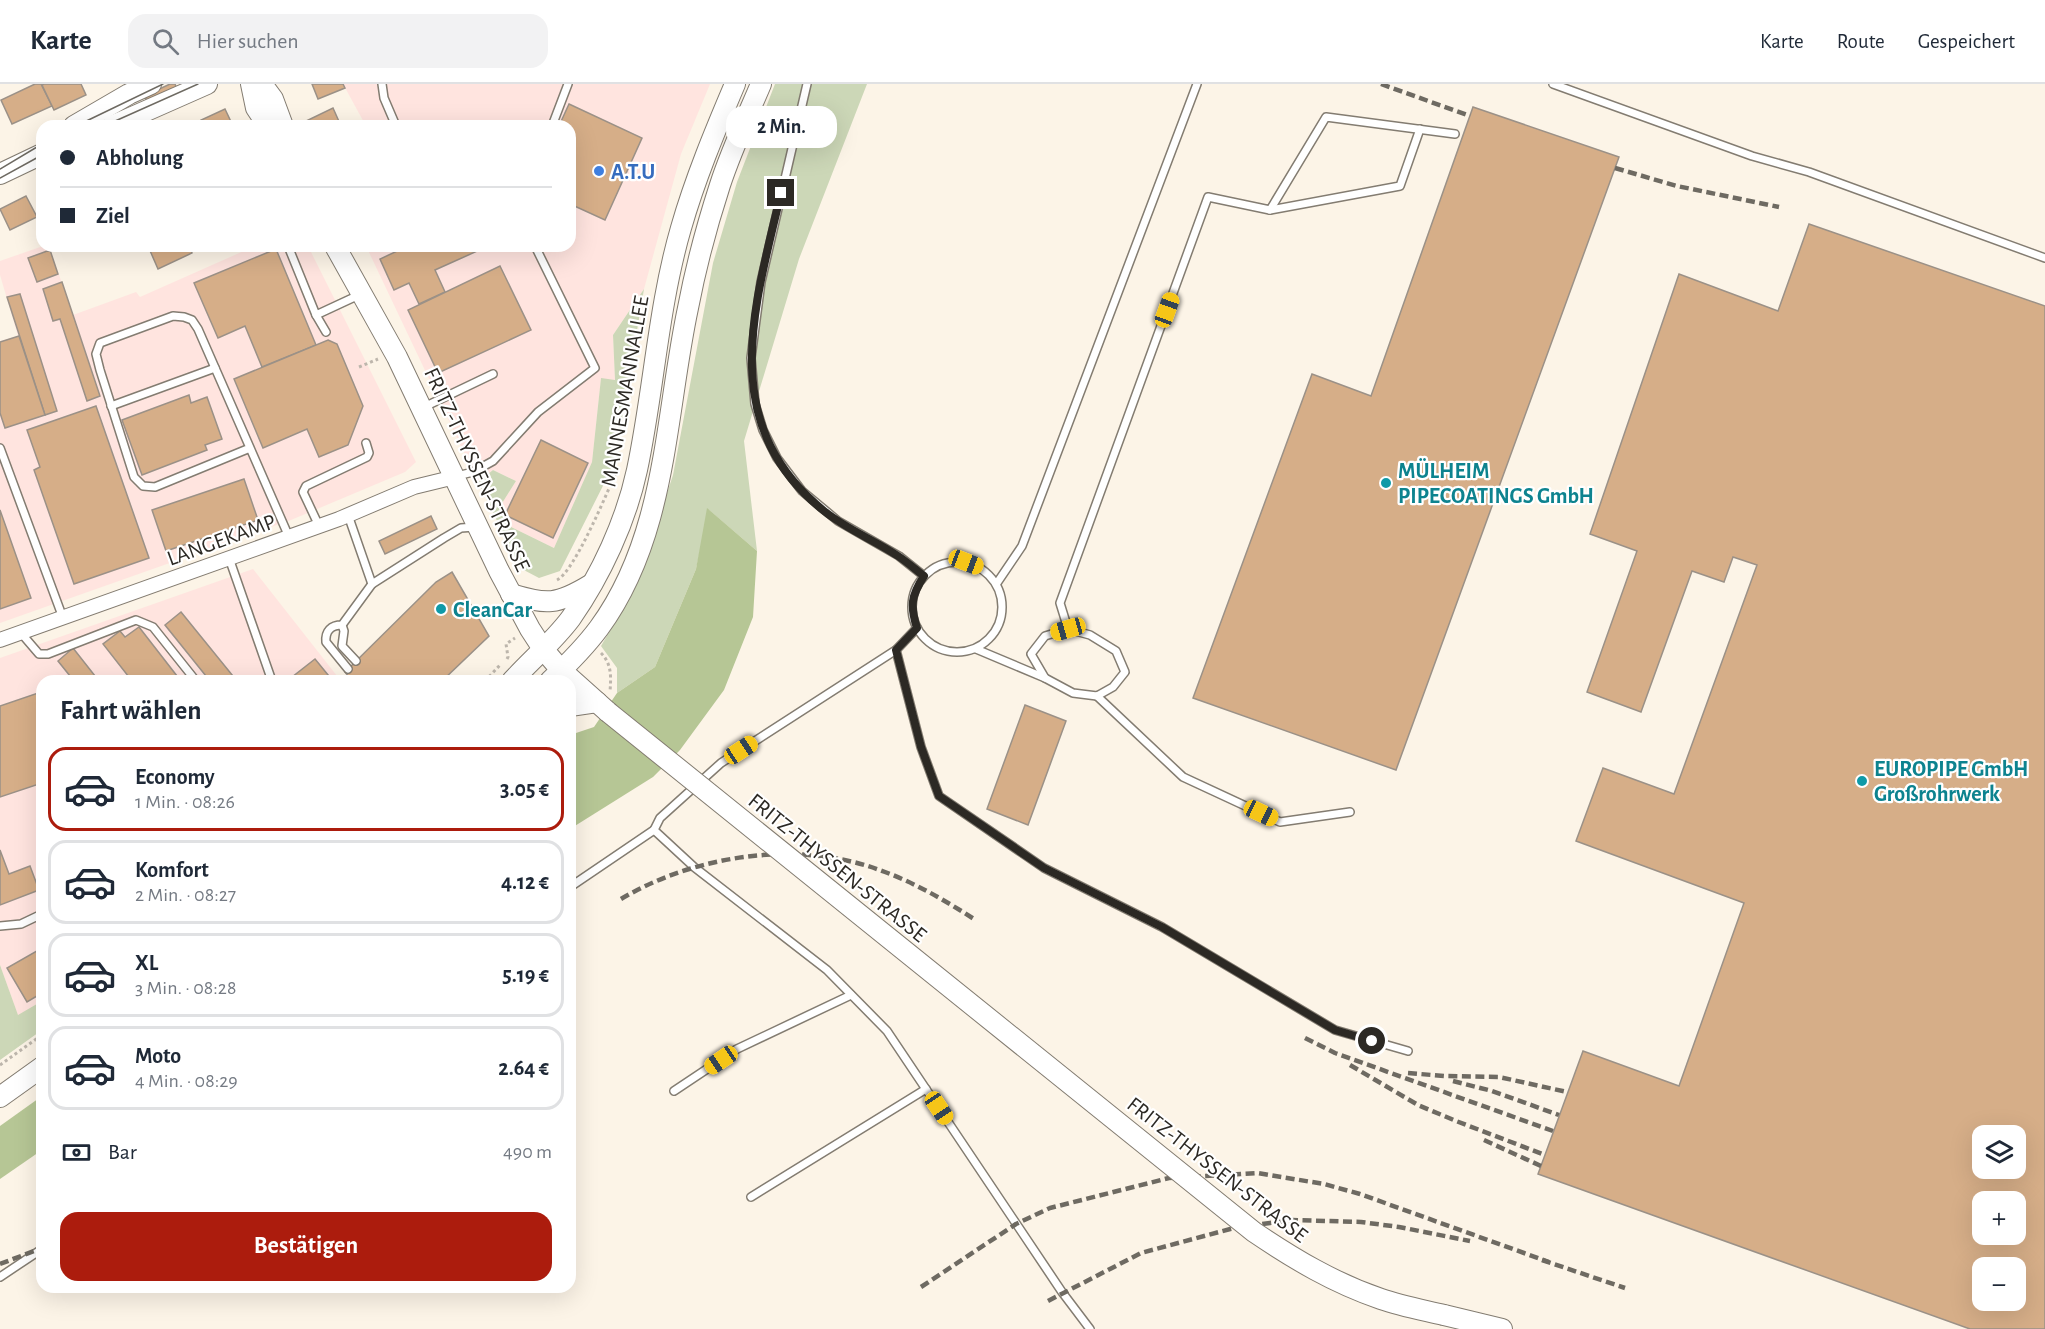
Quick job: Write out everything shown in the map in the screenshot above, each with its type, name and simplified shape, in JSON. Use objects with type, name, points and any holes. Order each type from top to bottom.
[{"type":"street","points":[[84,120],[151,84]]},
{"type":"street","points":[[126,120],[207,84]]},
{"type":"street","points":[[251,84],[256,108],[264,120]]},
{"type":"street","points":[[262,84],[273,99],[281,120]]},
{"type":"street","name":"MANNESMANNALLEE","points":[[518,675],[571,617],[591,585],[620,526],[637,470],[665,300],[680,229],[704,158],[735,84]]},
{"type":"street","points":[[557,675],[588,642],[611,610],[636,560],[652,515],[687,309],[703,244],[721,183],[761,84]]},
{"type":"street","points":[[23,162],[36,152]]},
{"type":"street","points":[[0,174],[36,157]]},
{"type":"street","name":"FRITZ-THYSSEN-STRASSE","points":[[338,252],[397,357],[511,594],[556,675]]},
{"type":"street","name":"LANGEKAMP","points":[[0,640],[319,526],[414,488],[455,477]]},
{"type":"street","points":[[511,594],[548,603],[574,595],[591,585]]},
{"type":"street","name":"FRITZ-THYSSEN-STRASSE","points":[[576,689],[602,707],[1254,1232],[1298,1262],[1344,1285],[1384,1300],[1502,1329]]},
{"type":"street","points":[[576,706],[602,707]]},
{"type":"street","points":[[0,1097],[36,1071]]},
{"type":"lane","points":[[382,84],[384,98],[393,120]]},
{"type":"lane","points":[[554,120],[568,84]]},
{"type":"lane","points":[[807,84],[761,282],[751,358],[755,404],[763,430],[777,458],[802,491],[825,512],[898,556],[924,576]]},
{"type":"lane","points":[[997,583],[1022,546],[1197,84]]},
{"type":"lane","points":[[1553,84],[1752,156],[1809,172],[2045,258]]},
{"type":"lane","points":[[1270,210],[1326,117],[1455,134]]},
{"type":"lane","points":[[1068,629],[1060,603],[1208,197],[1270,210],[1400,186],[1420,129]]},
{"type":"lane","points":[[290,252],[316,315],[326,332]]},
{"type":"lane","points":[[455,477],[473,472],[493,461],[538,412],[594,368],[538,252]]},
{"type":"lane","points":[[316,315],[362,294]]},
{"type":"lane","points":[[250,448],[154,487],[143,486],[134,477],[111,406],[96,354],[100,343],[172,316],[192,320],[198,329],[289,537]]},
{"type":"lane","points":[[111,406],[215,368]]},
{"type":"lane","points":[[422,408],[493,374]]},
{"type":"lane","points":[[319,526],[303,492],[306,486],[367,457],[369,453],[366,443]]},
{"type":"lane","points":[[0,448],[63,618]]},
{"type":"lane","points":[[348,515],[372,584]]},
{"type":"lane","points":[[342,625],[372,584],[444,537],[461,528],[478,526]]},
{"type":"lane","points":[[229,558],[270,675]]},
{"type":"lane","points":[[953,561],[966,562],[981,568],[997,583],[1002,598],[1001,620],[994,634],[976,649],[961,653],[944,651],[930,644],[917,628],[911,610],[915,589],[924,576],[938,566],[953,561]]},
{"type":"lane","points":[[21,633],[39,654],[48,654],[136,620],[153,627],[191,675]]},
{"type":"lane","points":[[342,625],[334,625],[329,629],[326,642],[348,669]]},
{"type":"lane","points":[[342,625],[344,631],[342,646],[356,661]]},
{"type":"lane","points":[[576,883],[654,830],[660,818],[721,763],[896,650],[917,628]]},
{"type":"lane","points":[[1045,678],[1031,654],[1045,636],[1068,629],[1090,635],[1116,651],[1125,672],[1113,687],[1097,696]]},
{"type":"lane","points":[[976,649],[1045,678],[1073,693],[1097,696],[1183,777],[1280,822],[1350,812]]},
{"type":"lane","points":[[896,650],[921,747],[939,796],[1044,868],[1162,927],[1335,1030],[1408,1052]]},
{"type":"lane","points":[[654,830],[694,867],[827,970],[887,1031],[1062,1292],[1090,1329]]},
{"type":"lane","points":[[0,926],[21,924],[36,917]]},
{"type":"lane","points":[[674,1091],[737,1049],[851,995]]},
{"type":"lane","points":[[751,1197],[926,1089]]},
{"type":"lane","points":[[0,1278],[36,1253]]},
{"type":"path","points":[[360,367],[378,359]]},
{"type":"path","points":[[626,421],[631,387]]},
{"type":"path","points":[[548,603],[549,585],[563,577],[619,466]]},
{"type":"path","points":[[491,675],[508,657],[506,644],[530,629]]},
{"type":"path","points":[[0,1065],[36,1039]]},
{"type":"shaded area","points":[[343,84],[710,84],[681,154],[644,289],[613,335],[615,380],[601,379],[592,462],[554,548],[507,525],[499,508],[516,481],[493,470],[478,482],[369,252],[576,252],[576,120],[363,120]]},
{"type":"shaded area","points":[[36,248],[36,252],[51,252],[73,315],[136,292],[140,297],[241,252],[311,252],[416,462],[405,472],[291,520],[0,623],[0,341],[18,336],[0,275],[0,261]]},
{"type":"shaded area","points":[[253,569],[336,675],[36,675],[36,1005],[18,1016],[0,965],[0,658]]},
{"type":"green space","points":[[775,84],[867,84],[799,259],[744,441],[757,551],[709,510],[696,569],[655,667],[617,693],[617,668],[601,646],[637,584],[673,475],[713,263],[737,182]]},
{"type":"green space","points":[[644,289],[615,462],[560,571],[539,578],[520,568],[478,482],[493,470],[516,481],[499,508],[507,525],[554,548],[592,462],[601,378],[615,380],[613,335]]},
{"type":"green space","points":[[707,508],[757,551],[753,617],[724,690],[680,750],[653,777],[576,825],[576,733],[594,727],[617,693],[655,667],[696,569]]},
{"type":"green space","points":[[0,965],[18,1015],[36,1004],[36,1034],[0,1060]]},
{"type":"green space","points":[[36,1100],[36,1154],[0,1179],[0,1126]]},
{"type":"building","points":[[35,84],[41,84],[52,106],[12,124],[1,100]]},
{"type":"building","points":[[81,84],[86,95],[54,110],[42,85]]},
{"type":"building","points":[[170,84],[175,84],[177,89],[148,102],[144,96]]},
{"type":"building","points":[[312,84],[343,84],[345,88],[318,99]]},
{"type":"building","name":"A.T.U","points":[[569,104],[642,138],[605,220],[576,207],[576,120],[562,120]]},
{"type":"building","name":"MÜLHEIM PIPECOATINGS GmbH","points":[[1473,107],[1619,157],[1396,770],[1193,698],[1312,374],[1371,396]]},
{"type":"building","points":[[333,108],[338,120],[308,120]]},
{"type":"building","points":[[225,109],[230,120],[201,120]]},
{"type":"building","points":[[26,196],[36,217],[10,230],[0,209]]},
{"type":"building","name":"EUROPIPE GmbH Großrohrwerk","points":[[1809,224],[2045,306],[2045,1329],[1970,1329],[1538,1174],[1583,1051],[1679,1086],[1744,903],[1576,841],[1603,768],[1674,794],[1757,565],[1733,557],[1724,582],[1692,571],[1641,712],[1587,692],[1637,551],[1590,534],[1679,274],[1778,311]]},
{"type":"building","points":[[51,252],[58,274],[37,282],[28,258]]},
{"type":"building","points":[[151,252],[192,252],[192,253],[158,269]]},
{"type":"building","points":[[269,252],[277,252],[316,345],[262,367],[245,326],[218,338],[194,283]]},
{"type":"building","points":[[395,252],[475,252],[435,270],[445,292],[419,304],[409,283],[394,290],[380,259]]},
{"type":"building","points":[[500,266],[531,330],[438,373],[408,310]]},
{"type":"building","points":[[62,282],[100,396],[87,401],[60,319],[53,321],[43,289]]},
{"type":"building","points":[[20,294],[57,411],[45,415],[7,297]]},
{"type":"building","points":[[19,336],[45,415],[5,428],[0,413],[0,342]]},
{"type":"building","points":[[328,340],[337,344],[363,406],[348,445],[319,457],[307,429],[263,448],[234,379]]},
{"type":"building","points":[[189,395],[191,403],[207,397],[222,439],[205,445],[207,450],[142,475],[122,420]]},
{"type":"building","points":[[96,406],[149,558],[74,584],[34,470],[40,467],[27,430]]},
{"type":"building","points":[[541,440],[588,463],[553,538],[505,515]]},
{"type":"building","points":[[244,479],[258,520],[166,551],[152,510]]},
{"type":"building","points":[[0,510],[31,598],[0,609]]},
{"type":"building","points":[[431,516],[437,529],[385,554],[379,541]]},
{"type":"building","name":"CleanCar","points":[[452,572],[489,636],[448,675],[347,675],[345,672],[436,582]]},
{"type":"building","points":[[181,612],[232,675],[205,675],[165,625]]},
{"type":"building","points":[[139,627],[176,675],[127,675],[103,644],[120,631],[125,637]]},
{"type":"building","points":[[73,648],[94,675],[69,675],[58,661]]},
{"type":"building","points":[[315,659],[328,675],[295,675]]},
{"type":"building","points":[[36,694],[36,785],[0,797],[0,706]]},
{"type":"building","points":[[1025,705],[1066,721],[1028,825],[987,809]]},
{"type":"building","points":[[0,850],[9,874],[30,866],[36,882],[36,891],[0,905]]},
{"type":"building","points":[[36,951],[36,997],[27,1002],[7,968]]},
{"type":"tram line","points":[[88,120],[163,84]]},
{"type":"tram line","points":[[117,120],[198,84]]},
{"type":"tram line","points":[[0,169],[36,148]]},
{"type":"tram line","points":[[0,178],[36,158]]},
{"type":"railway","points":[[1381,84],[1470,116]]},
{"type":"railway","points":[[1615,168],[1677,186],[1779,207]]},
{"type":"railway","points":[[621,899],[682,871],[750,856],[785,854],[819,856],[853,862],[885,872],[931,893],[974,919]]},
{"type":"railway","points":[[1305,1038],[1335,1053],[1553,1131]]},
{"type":"railway","points":[[1350,1065],[1418,1105],[1545,1155]]},
{"type":"railway","points":[[1408,1073],[1499,1077],[1567,1092]]},
{"type":"railway","points":[[1453,1081],[1492,1091],[1559,1115]]},
{"type":"railway","points":[[1484,1140],[1541,1166]]},
{"type":"railway","points":[[921,1287],[1016,1224],[1050,1208],[1169,1178],[1257,1173],[1324,1184],[1360,1194],[1549,1262]]},
{"type":"railway","points":[[1048,1301],[1141,1253],[1234,1228],[1292,1220],[1361,1222],[1470,1241]]},
{"type":"railway","points":[[0,1264],[36,1250]]},
{"type":"railway","points":[[1542,1260],[1625,1288]]},
{"type":"place","name":"A.T.U","points":[[599,171]]},
{"type":"place","name":"MÜLHEIM PIPECOATINGS GmbH","points":[[1386,483]]},
{"type":"place","name":"CleanCar","points":[[441,609]]},
{"type":"place","name":"EUROPIPE GmbH Großrohrwerk","points":[[1862,781]]},
{"type":"route","points":[[781,193],[761,282],[751,358],[753,395],[759,419],[784,469],[811,500],[838,521],[898,556],[924,576],[915,589],[911,610],[917,628],[896,650],[921,747],[939,796],[1044,868],[1162,927],[1335,1030],[1372,1041]]}]
